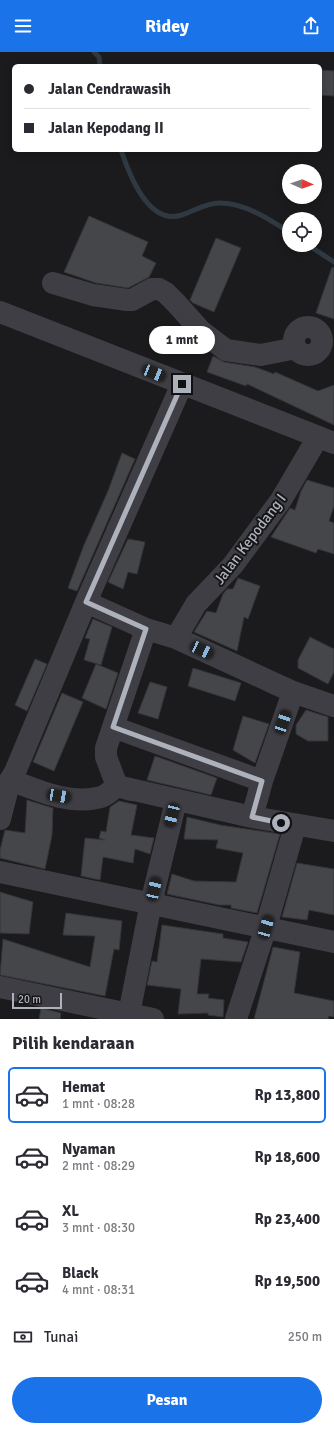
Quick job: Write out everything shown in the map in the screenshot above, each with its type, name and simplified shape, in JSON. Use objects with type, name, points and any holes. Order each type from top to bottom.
[{"type":"street","points":[[53,283],[93,295],[127,300],[132,300],[152,289],[159,290],[166,293],[176,302],[201,331],[226,350],[261,355],[296,348],[294,337],[302,328],[313,327],[328,339]]},
{"type":"street","points":[[0,312],[326,440]]},
{"type":"street","points":[[0,819],[8,772],[86,602],[182,384]]},
{"type":"street","name":"Jalan Kepodang I","points":[[176,638],[196,604],[233,565],[326,440]]},
{"type":"street","points":[[86,602],[146,629],[176,638],[294,692],[334,706]]},
{"type":"street","points":[[117,786],[106,748],[146,629]]},
{"type":"street","points":[[252,817],[262,781],[294,692]]},
{"type":"street","points":[[113,727],[262,781]]},
{"type":"street","points":[[8,772],[46,793],[80,800],[102,797],[117,786]]},
{"type":"street","points":[[117,786],[176,801],[295,826],[334,831]]},
{"type":"street","points":[[128,1016],[151,903],[176,801]]},
{"type":"street","points":[[236,1019],[266,927],[295,826]]},
{"type":"street","points":[[0,872],[334,942]]},
{"type":"street","points":[[0,986],[128,1016],[153,1019]]},
{"type":"building","points":[[322,70],[334,71],[334,96],[322,95]]},
{"type":"building","points":[[89,216],[148,242],[142,256],[156,263],[149,277],[128,288],[96,283],[64,272]]},
{"type":"building","points":[[216,238],[241,248],[214,312],[193,303],[190,300]]},
{"type":"building","points":[[332,267],[334,268],[334,319],[316,313]]},
{"type":"building","points":[[213,356],[224,362],[255,367],[274,374],[275,372],[318,391],[334,385],[334,425],[247,384],[246,386],[207,372]]},
{"type":"building","points":[[122,453],[135,459],[77,591],[68,588],[84,545],[108,491]]},
{"type":"building","points":[[307,480],[334,488],[334,506],[329,521],[334,523],[334,554],[318,549],[316,553],[271,537],[290,508],[295,510],[301,491]]},
{"type":"building","points":[[128,539],[145,542],[137,574],[128,572],[123,589],[108,582]]},
{"type":"building","points":[[238,578],[260,586],[248,619],[244,617],[237,651],[194,632],[207,611],[216,613],[223,594],[227,589],[233,589]]},
{"type":"building","points":[[93,619],[112,627],[101,665],[84,660],[90,639],[85,638]]},
{"type":"building","points":[[310,637],[334,649],[334,672],[328,684],[298,668],[298,660]]},
{"type":"building","points":[[35,659],[47,664],[27,711],[15,705]]},
{"type":"building","points":[[96,664],[118,673],[106,709],[82,698]]},
{"type":"building","points":[[193,668],[241,683],[235,701],[188,686]]},
{"type":"building","points":[[150,682],[167,687],[158,719],[138,713]]},
{"type":"building","points":[[62,693],[83,702],[54,771],[33,762]]},
{"type":"building","points":[[306,710],[328,717],[328,741],[308,741],[296,734],[296,725]]},
{"type":"building","points":[[243,716],[269,724],[255,763],[233,750]]},
{"type":"building","points":[[155,756],[217,778],[211,795],[147,780]]},
{"type":"building","points":[[27,800],[53,808],[52,835],[45,869],[0,858],[0,850],[5,830],[25,833]]},
{"type":"building","points":[[119,801],[137,805],[131,835],[154,838],[150,854],[135,849],[133,863],[103,857],[100,880],[81,876],[85,838],[105,840],[99,838],[101,831],[106,832],[110,807]]},
{"type":"building","points":[[187,817],[220,825],[280,834],[257,913],[231,908],[231,905],[219,905],[167,894],[172,874],[194,881],[236,882],[243,853],[216,848],[218,840],[184,839]]},
{"type":"building","points":[[297,863],[334,869],[334,915],[309,910],[307,920],[282,917]]},
{"type":"building","points":[[0,892],[33,902],[29,934],[0,933]]},
{"type":"building","points":[[66,913],[122,921],[119,950],[114,949],[105,996],[0,975],[3,939],[90,967],[95,936],[63,935]]},
{"type":"building","points":[[162,925],[223,934],[223,938],[248,942],[241,962],[201,959],[197,994],[209,994],[208,998],[224,1000],[223,1017],[208,1015],[208,1013],[178,1014],[181,989],[147,985],[152,961],[157,962]]},
{"type":"building","points":[[273,947],[300,952],[294,993],[334,1001],[334,1017],[329,1016],[328,1019],[254,1019]]},
{"type":"building","points":[[41,1008],[61,1013],[60,1019],[39,1019]]},
{"type":"waterway","points":[[94,52],[99,57],[100,64]]},
{"type":"waterway","points":[[122,152],[129,172],[142,196],[150,206],[159,213],[170,216],[182,215],[209,204],[229,204],[256,213],[282,228]]},
{"type":"waterway","points":[[319,252],[334,262]]},
{"type":"route","points":[[182,384],[86,602],[146,629],[113,727],[262,781],[252,817],[281,823]]}]
